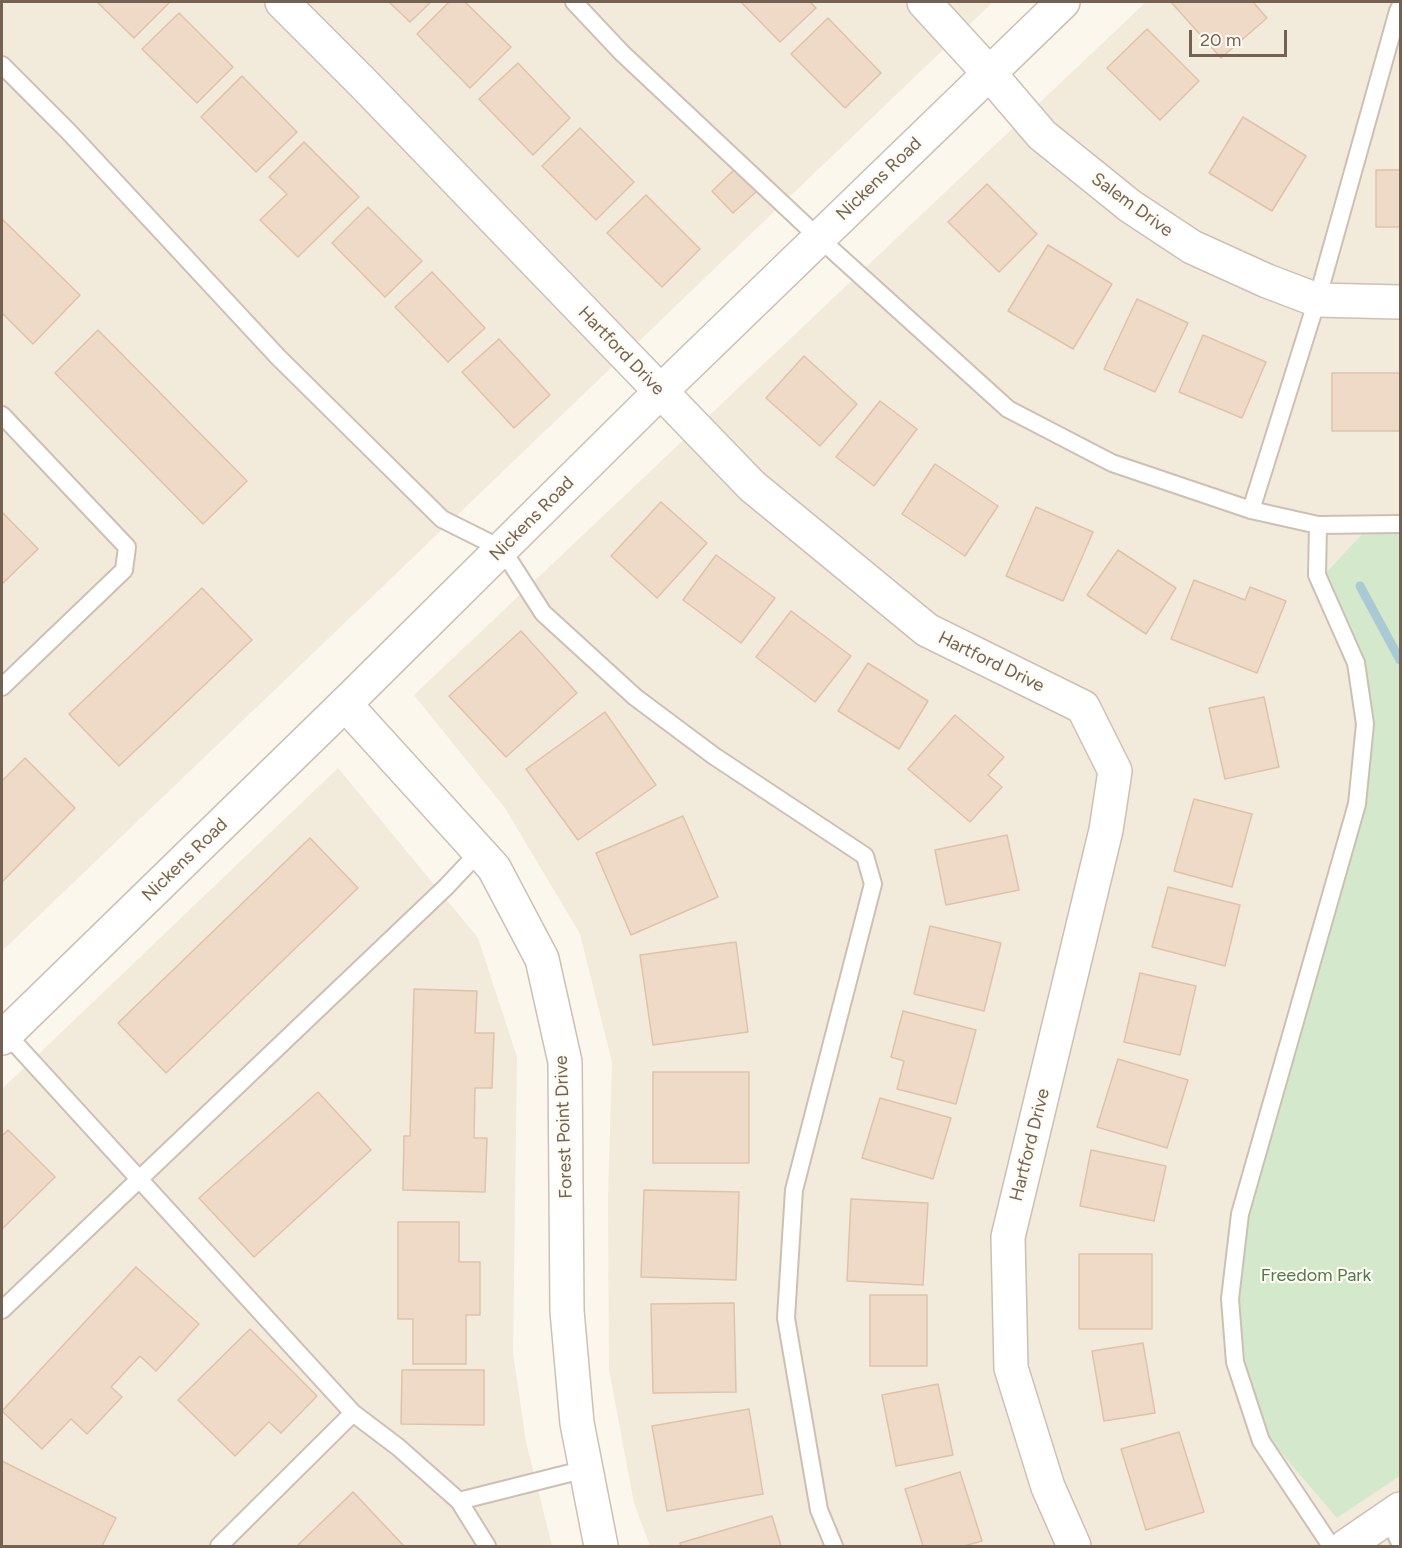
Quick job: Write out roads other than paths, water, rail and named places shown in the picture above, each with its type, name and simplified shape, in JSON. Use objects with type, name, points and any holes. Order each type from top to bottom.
[{"type":"street","name":"Hartford Drive","points":[[282,2],[752,486],[927,630],[1083,707],[1115,771],[1106,830],[1008,1237],[1011,1368],[1048,1486],[1074,1546]]},
{"type":"street","name":"Salem Drive","points":[[924,2],[1042,135],[1130,206],[1192,247],[1267,281],[1317,300],[1401,303]]},
{"type":"street","name":"Nickens Road","points":[[3,1033],[345,704],[660,391],[1063,2]]},
{"type":"street","name":"Forest Point Drive","points":[[345,704],[494,868],[542,959],[565,1062],[567,1311],[577,1424],[601,1546]]},
{"type":"street","points":[[1346,1546],[1396,1523]]},
{"type":"lane","points":[[574,2],[622,53],[819,238],[1008,409],[1112,463],[1251,510],[1318,525],[1401,524]]},
{"type":"lane","points":[[1251,510],[1317,300],[1401,7]]},
{"type":"lane","points":[[2,65],[69,132],[278,357],[442,519],[502,549],[543,613],[635,697],[714,756],[865,856],[873,884],[794,1190],[786,1318],[819,1510],[834,1546]]},
{"type":"lane","points":[[2,415],[127,547],[124,570],[2,687]]},
{"type":"lane","points":[[1318,525],[1317,575],[1356,663],[1365,724],[1357,804],[1240,1214],[1230,1299],[1235,1362],[1261,1441],[1331,1546]]},
{"type":"lane","points":[[2,1310],[446,887],[479,852]]},
{"type":"lane","points":[[3,1033],[139,1178],[353,1413],[398,1447],[459,1501],[487,1546]]},
{"type":"lane","points":[[219,1546],[353,1413]]},
{"type":"lane","points":[[459,1501],[586,1469]]},
{"type":"waterway","points":[[1360,586],[1400,660]]},
{"type":"park label","name":"Freedom Park","points":[[1316,1276]]}]
